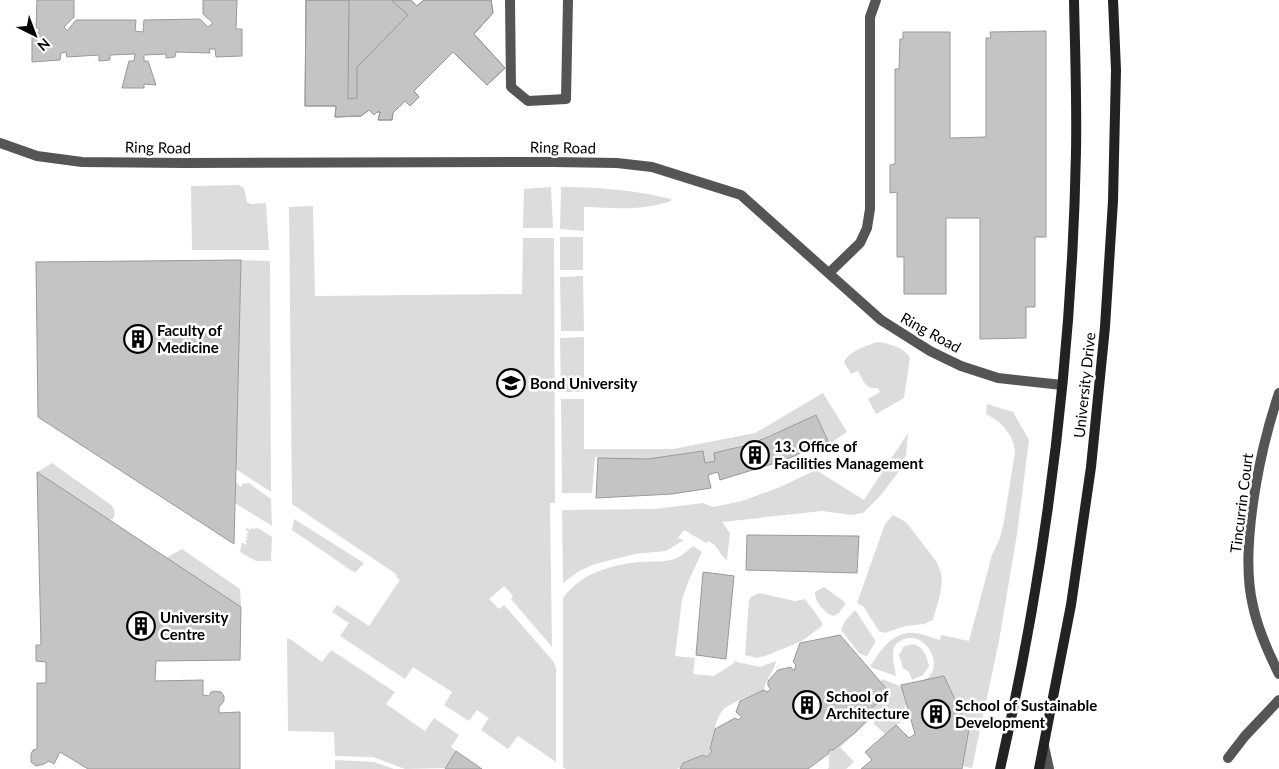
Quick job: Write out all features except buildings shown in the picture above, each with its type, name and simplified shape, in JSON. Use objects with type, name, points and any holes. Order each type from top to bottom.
[{"type":"street","points":[[510,0],[511,87],[528,101],[566,99],[568,0]]},
{"type":"street","points":[[829,273],[860,243],[867,228],[870,208],[870,16],[876,0]]},
{"type":"street","name":"University Drive","points":[[1000,769],[1038,570],[1048,507],[1062,385],[1073,229],[1076,151],[1074,0]]},
{"type":"street","name":"University Drive","points":[[1039,769],[1071,606],[1091,467],[1105,327],[1113,201],[1116,79],[1113,0]]},
{"type":"street","name":"Ring Road","points":[[0,143],[37,156],[82,162],[554,162],[616,163],[652,167],[741,195],[881,320],[896,331],[938,355],[961,366],[998,378],[1062,385]]},
{"type":"street","name":"Tincurrin Court","points":[[1279,393],[1269,423],[1258,480],[1252,516],[1249,564],[1253,605],[1264,641],[1279,674]]},
{"type":"street","points":[[1228,758],[1245,736],[1279,700]]},
{"type":"street","points":[[1044,745],[1049,769]]},
{"type":"shaded area","points":[[238,185],[244,188],[247,202],[251,204],[266,203],[269,250],[192,250],[191,186]]},
{"type":"shaded area","points":[[551,187],[553,228],[523,228],[524,189]]},
{"type":"shaded area","points":[[561,187],[630,191],[671,199],[671,201],[639,208],[584,207],[584,231],[560,229]]},
{"type":"shaded area","points":[[313,206],[315,296],[522,294],[523,238],[554,238],[555,503],[550,503],[552,647],[511,599],[513,596],[504,586],[489,599],[499,609],[504,605],[553,661],[556,668],[556,762],[518,736],[508,749],[481,730],[489,718],[477,710],[469,721],[444,705],[452,692],[413,667],[405,679],[340,636],[349,623],[332,612],[337,605],[369,626],[400,580],[396,574],[292,504],[289,207]]},
{"type":"shaded area","points":[[560,237],[583,237],[583,270],[560,270]]},
{"type":"shaded area","points":[[241,260],[270,261],[271,492],[236,469]]},
{"type":"shaded area","points":[[583,276],[584,331],[561,331],[560,277]]},
{"type":"shaded area","points":[[584,337],[584,392],[561,392],[560,338]]},
{"type":"shaded area","points":[[877,342],[901,349],[910,358],[904,398],[876,414],[868,399],[880,392],[878,388],[868,386],[858,371],[851,374],[844,362],[854,352]]},
{"type":"shaded area","points":[[823,393],[847,432],[829,444],[816,415],[766,437],[714,453],[715,461],[705,463],[703,451],[648,459],[595,457],[592,493],[562,493],[561,399],[584,399],[584,449],[673,449],[755,433]]},
{"type":"shaded area","points":[[987,404],[1013,412],[1029,440],[1017,534],[999,641],[972,768],[963,766],[969,729],[944,676],[924,680],[931,674],[934,667],[931,651],[926,645],[919,640],[911,638],[896,644],[893,655],[896,676],[870,667],[889,642],[908,633],[922,634],[940,640],[941,635],[969,641],[992,555],[1000,538],[1015,452],[1012,440],[1006,429],[997,420],[986,414]]},
{"type":"shaded area","points":[[908,433],[906,455],[900,470],[881,495],[863,513],[851,515],[822,511],[722,522],[730,533],[727,560],[712,543],[708,541],[706,543],[684,530],[678,538],[684,540],[666,551],[635,554],[595,564],[579,571],[563,583],[562,510],[655,509],[703,503],[713,507],[742,501],[780,487],[816,470],[864,500]]},
{"type":"shaded area","points":[[52,463],[111,505],[115,512],[113,519],[109,520],[37,472]]},
{"type":"shaded area","points":[[236,482],[241,487],[242,484],[249,483],[271,499],[272,526],[235,503]]},
{"type":"shaded area","points":[[893,515],[906,522],[936,561],[940,568],[942,583],[933,620],[924,624],[905,626],[885,633],[879,631],[863,606],[857,603],[885,524]]},
{"type":"shaded area","points":[[294,519],[364,563],[356,572],[352,571],[292,530]]},
{"type":"shaded area","points":[[251,527],[253,529],[258,528],[272,537],[271,561],[256,561],[240,552],[242,542],[246,545],[247,543],[245,541],[248,539],[245,538],[248,536],[246,534],[249,533],[246,530],[247,528],[251,530]]},
{"type":"shaded area","points":[[693,546],[702,552],[682,600],[675,656],[695,658],[693,674],[714,676],[736,660],[737,662],[760,667],[776,661],[764,690],[736,702],[722,711],[714,729],[710,749],[712,751],[707,757],[703,755],[683,763],[677,769],[566,769],[563,767],[563,598],[578,583],[606,568],[627,563],[673,560]]},
{"type":"shaded area","points":[[182,549],[240,589],[241,607],[166,558]]},
{"type":"shaded area","points":[[824,587],[846,603],[839,613],[834,616],[824,610],[816,599],[815,592]]},
{"type":"shaded area","points":[[759,593],[795,601],[805,599],[822,622],[822,626],[802,641],[768,655],[757,658],[745,655],[749,600]]},
{"type":"shaded area","points":[[856,611],[875,640],[867,656],[860,654],[841,630],[845,621]]},
{"type":"shaded area","points":[[287,639],[290,639],[322,662],[331,650],[395,692],[386,704],[425,731],[434,718],[459,735],[451,747],[456,751],[446,768],[405,769],[373,757],[335,756],[334,732],[288,731]]},
{"type":"shaded area","points":[[914,644],[923,650],[929,666],[923,675],[912,680],[909,672],[903,668],[899,655],[904,646]]},
{"type":"shaded area","points":[[882,679],[902,687],[906,704],[900,723],[885,734],[874,724],[875,718],[871,710],[881,701],[887,690],[881,683]]},
{"type":"shaded area","points":[[868,713],[869,721],[840,747],[854,762],[846,769],[828,769],[829,750],[833,750],[856,732],[865,722],[864,718]]},
{"type":"shaded area","points":[[335,760],[374,762],[394,769],[335,769]]},
{"type":"place","name":"Faculty of Medicine","points":[[138,339]]},
{"type":"place","name":"Bond University","points":[[511,383]]},
{"type":"place","name":"13. Office of Facilities Management","points":[[755,455]]},
{"type":"place","name":"University Centre","points":[[141,626]]},
{"type":"place","name":"School of Architecture","points":[[807,705]]},
{"type":"place","name":"School of Sustainable Development","points":[[936,714]]}]
